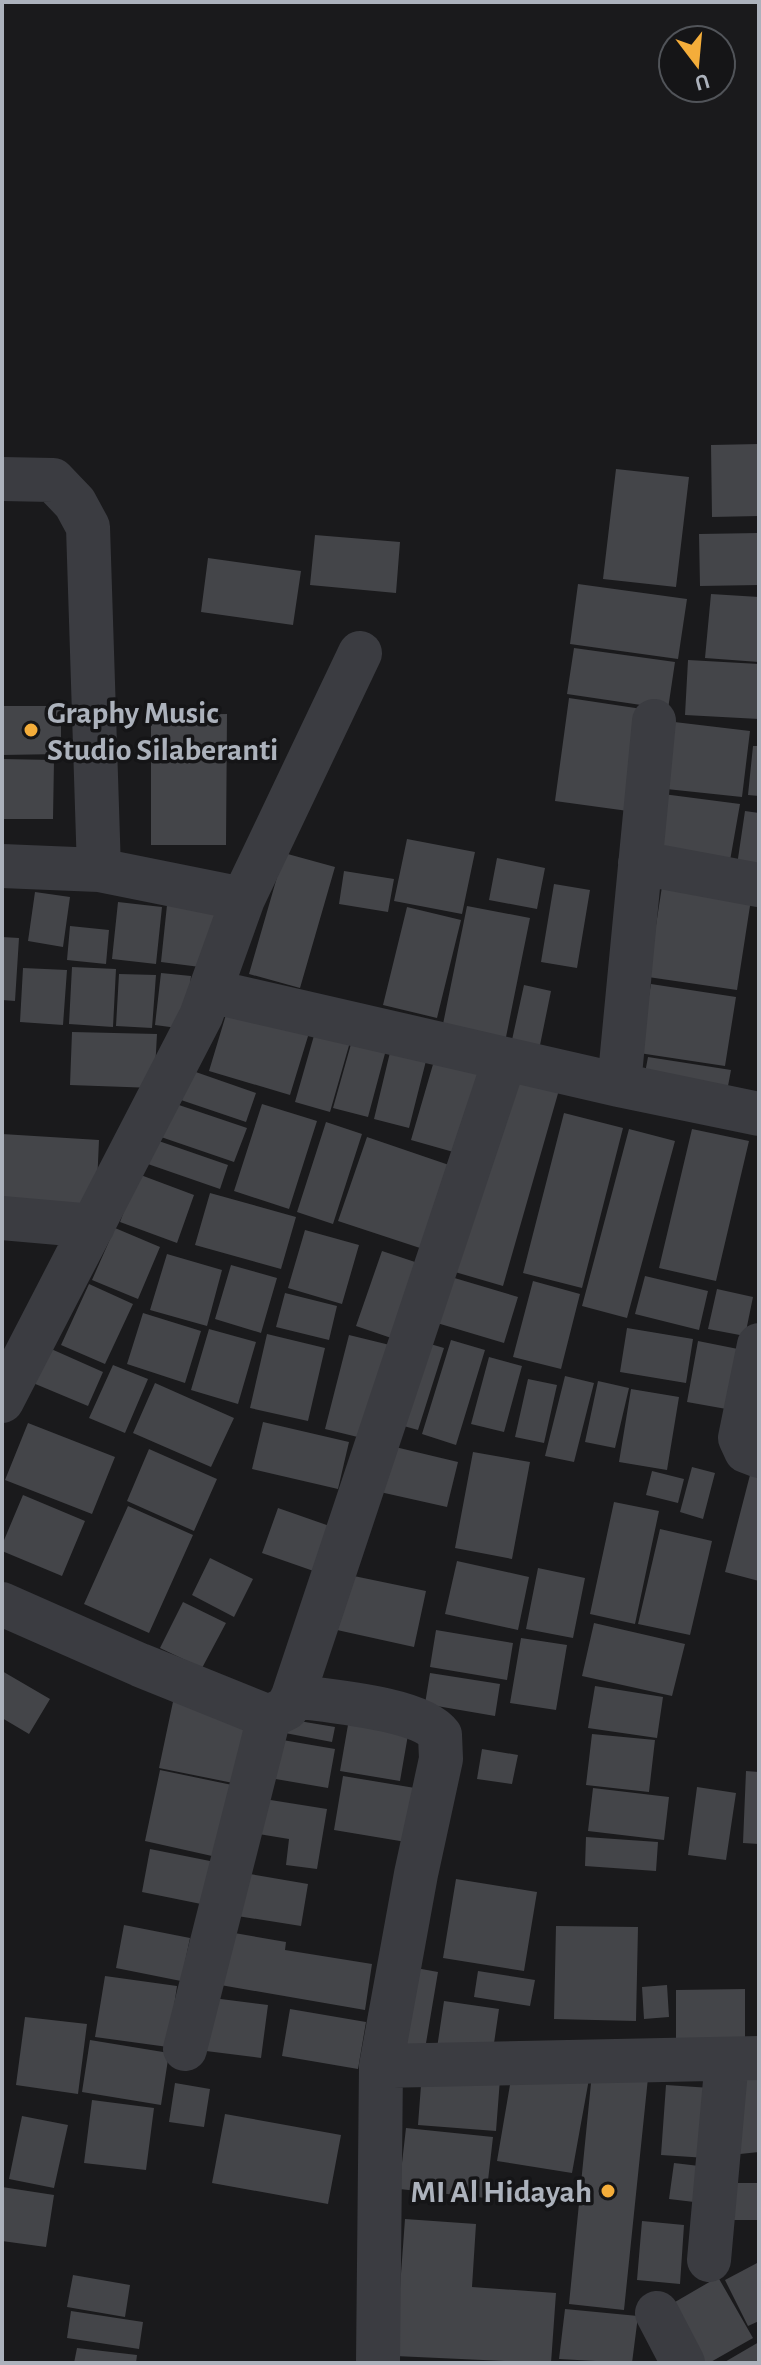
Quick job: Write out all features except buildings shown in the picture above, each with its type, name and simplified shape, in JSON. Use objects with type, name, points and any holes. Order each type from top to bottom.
[{"type":"street","points":[[2,479],[53,480],[75,503],[88,527],[99,870]]},
{"type":"street","points":[[2,1401],[201,1016],[243,899],[360,653]]},
{"type":"street","points":[[619,1085],[654,721]]},
{"type":"street","points":[[640,863],[759,885]]},
{"type":"street","points":[[2,866],[99,870],[243,899]]},
{"type":"street","points":[[210,991],[759,1114]]},
{"type":"street","points":[[185,2049],[281,1707],[505,1059]]},
{"type":"street","points":[[2,1218],[93,1226]]},
{"type":"street","points":[[759,1345],[740,1438],[746,1451],[759,1456]]},
{"type":"street","points":[[2,1604],[140,1665],[281,1707],[409,1715],[430,1725],[440,1735],[441,1759],[416,1874],[381,2066],[378,2363]]},
{"type":"street","points":[[381,2066],[743,2058],[709,2260]]},
{"type":"street","points":[[657,2313],[683,2363]]},
{"type":"place","name":"Graphy Music Studio Silaberanti","points":[[31,730]]},
{"type":"place","name":"MI Al Hidayah","points":[[608,2191]]}]
